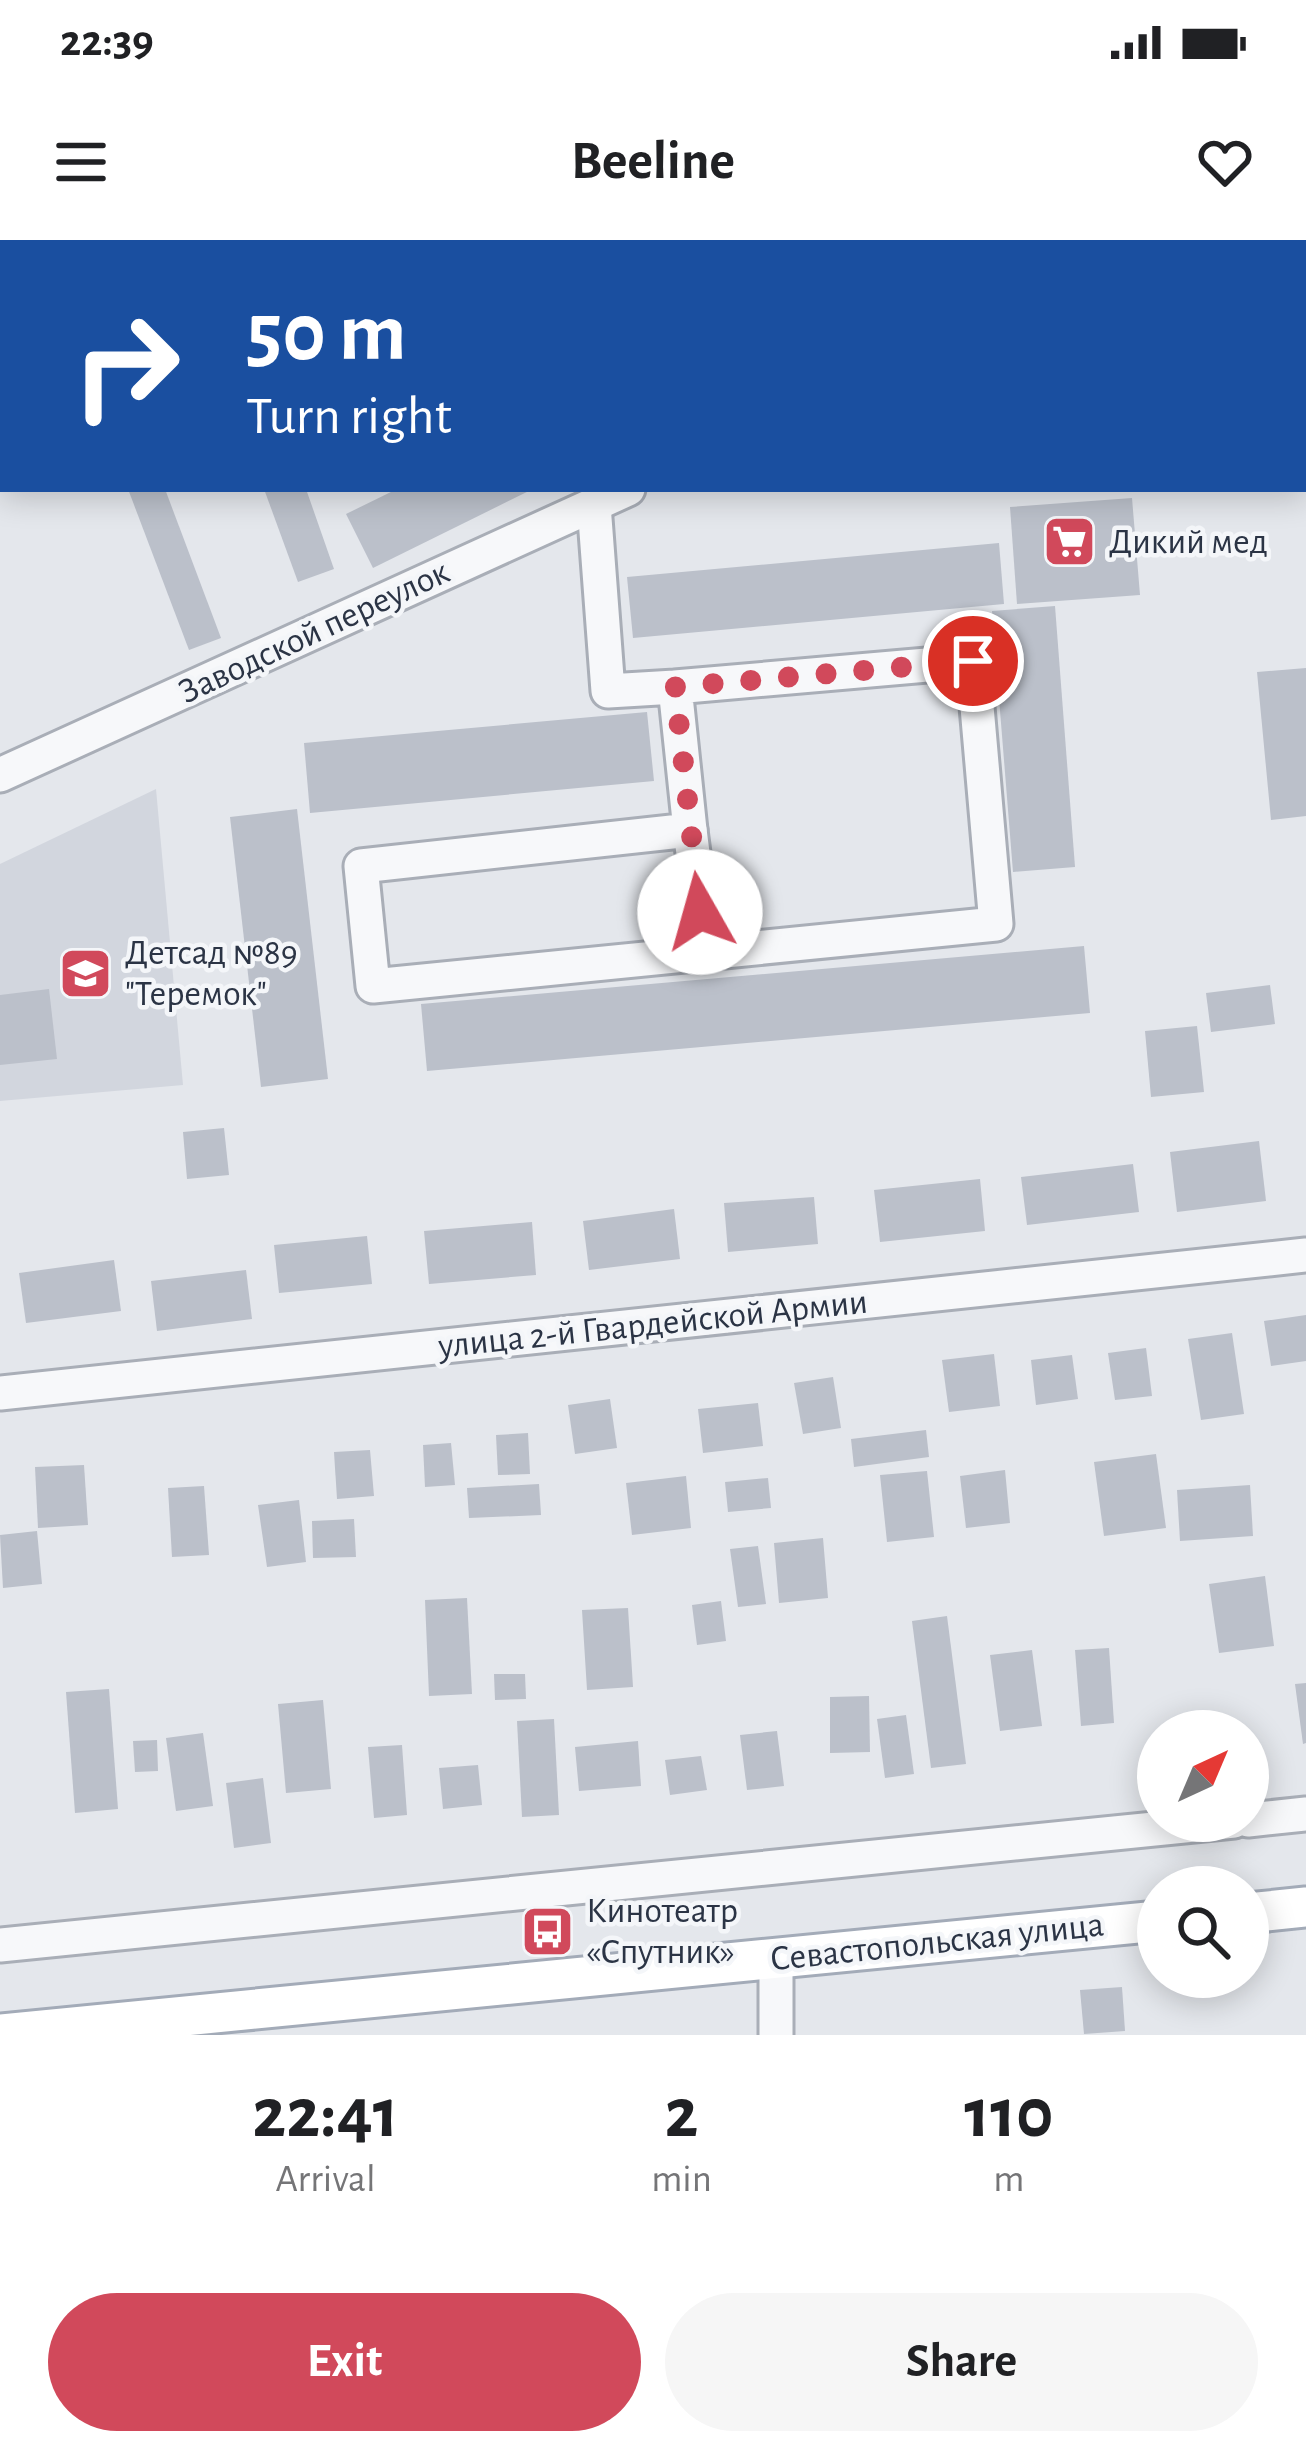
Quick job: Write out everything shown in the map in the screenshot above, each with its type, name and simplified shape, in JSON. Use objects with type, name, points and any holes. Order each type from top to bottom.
[{"type":"main road","points":[[1269,1910],[1306,1907]]},
{"type":"main road","name":"Севастопольская улица","points":[[0,2034],[1137,1923]]},
{"type":"street","name":"Заводской переулок","points":[[0,776],[622,492]]},
{"type":"street","points":[[594,505],[608,691],[973,661],[996,924],[373,986],[361,866],[690,830]]},
{"type":"street","points":[[675,687],[706,953]]},
{"type":"street","name":"улица 2-й Гвардейской Армии","points":[[0,1393],[1306,1255]]},
{"type":"street","points":[[1269,1818],[1306,1814]]},
{"type":"street","points":[[0,1945],[1137,1831]]},
{"type":"street","points":[[776,1958],[776,2035]]},
{"type":"shaded area","name":"Детсад №89 \"Теремок\"","points":[[156,789],[183,1085],[0,1101],[0,864]]},
{"type":"building","points":[[129,492],[166,492],[221,638],[189,650]]},
{"type":"building","points":[[265,492],[307,492],[334,569],[298,582]]},
{"type":"building","points":[[391,492],[527,492],[373,568],[346,514]]},
{"type":"building","points":[[1132,498],[1140,595],[1017,604],[1010,507]]},
{"type":"building","points":[[999,543],[1004,604],[633,638],[627,577]]},
{"type":"building","points":[[1055,606],[1075,867],[1013,872],[992,611]]},
{"type":"building","points":[[1306,668],[1306,816],[1271,820],[1257,672]]},
{"type":"building","points":[[647,712],[654,781],[310,813],[304,743]]},
{"type":"building","points":[[297,809],[328,1079],[261,1087],[230,817]]},
{"type":"building","points":[[1084,946],[1090,1013],[427,1071],[421,1004]]},
{"type":"building","points":[[1270,985],[1275,1024],[1211,1032],[1206,993]]},
{"type":"building","points":[[49,989],[57,1059],[0,1065],[0,995]]},
{"type":"building","points":[[1197,1026],[1204,1092],[1151,1097],[1145,1031]]},
{"type":"building","points":[[224,1128],[229,1175],[187,1179],[183,1132]]},
{"type":"building","points":[[1259,1141],[1266,1201],[1177,1212],[1170,1152]]},
{"type":"building","points":[[1133,1164],[1139,1212],[1027,1225],[1021,1177]]},
{"type":"building","points":[[980,1179],[985,1231],[880,1242],[874,1190]]},
{"type":"building","points":[[814,1197],[818,1244],[728,1252],[724,1203]]},
{"type":"building","points":[[674,1209],[680,1259],[589,1270],[583,1221]]},
{"type":"building","points":[[532,1222],[536,1275],[429,1284],[424,1231]]},
{"type":"building","points":[[367,1236],[372,1284],[279,1293],[274,1245]]},
{"type":"building","points":[[114,1260],[121,1311],[26,1323],[19,1273]]},
{"type":"building","points":[[246,1270],[252,1319],[157,1331],[151,1281]]},
{"type":"building","points":[[1306,1315],[1306,1361],[1271,1366],[1264,1321]]},
{"type":"building","points":[[1232,1333],[1244,1414],[1201,1420],[1188,1339]]},
{"type":"building","points":[[1146,1348],[1152,1396],[1115,1400],[1108,1353]]},
{"type":"building","points":[[994,1354],[1000,1406],[949,1412],[942,1360]]},
{"type":"building","points":[[1072,1355],[1078,1399],[1036,1405],[1031,1360]]},
{"type":"building","points":[[833,1377],[841,1428],[803,1434],[794,1383]]},
{"type":"building","points":[[610,1399],[617,1448],[575,1454],[568,1405]]},
{"type":"building","points":[[758,1403],[763,1446],[703,1453],[698,1409]]},
{"type":"building","points":[[926,1430],[929,1457],[854,1467],[851,1439]]},
{"type":"building","points":[[528,1433],[530,1474],[498,1475],[496,1435]]},
{"type":"building","points":[[451,1443],[455,1485],[425,1487],[423,1445]]},
{"type":"building","points":[[370,1450],[374,1496],[337,1499],[334,1452]]},
{"type":"building","points":[[1156,1454],[1166,1528],[1104,1536],[1094,1462]]},
{"type":"building","points":[[84,1465],[88,1525],[38,1528],[35,1467]]},
{"type":"building","points":[[1005,1470],[1010,1523],[966,1528],[960,1476]]},
{"type":"building","points":[[927,1471],[934,1537],[887,1542],[880,1475]]},
{"type":"building","points":[[686,1476],[691,1528],[632,1535],[626,1483]]},
{"type":"building","points":[[768,1478],[771,1508],[728,1512],[725,1482]]},
{"type":"building","points":[[539,1484],[541,1515],[469,1518],[467,1488]]},
{"type":"building","points":[[1250,1485],[1253,1536],[1180,1541],[1177,1490]]},
{"type":"building","points":[[204,1486],[209,1555],[172,1557],[168,1488]]},
{"type":"building","points":[[299,1500],[306,1562],[267,1567],[258,1505]]},
{"type":"building","points":[[354,1519],[356,1557],[313,1558],[312,1521]]},
{"type":"building","points":[[37,1531],[42,1584],[3,1588],[0,1535]]},
{"type":"building","points":[[823,1538],[828,1598],[779,1603],[774,1543]]},
{"type":"building","points":[[758,1546],[766,1604],[738,1607],[730,1549]]},
{"type":"building","points":[[1265,1576],[1274,1646],[1219,1653],[1209,1584]]},
{"type":"building","points":[[467,1598],[472,1694],[429,1696],[425,1600]]},
{"type":"building","points":[[721,1601],[726,1641],[697,1645],[692,1605]]},
{"type":"building","points":[[628,1608],[633,1687],[587,1690],[582,1610]]},
{"type":"building","points":[[947,1616],[966,1764],[931,1768],[912,1621]]},
{"type":"building","points":[[1109,1648],[1114,1723],[1081,1726],[1075,1650]]},
{"type":"building","points":[[1032,1650],[1042,1726],[1000,1731],[990,1655]]},
{"type":"building","points":[[494,1674],[525,1674],[526,1699],[495,1700]]},
{"type":"building","points":[[1306,1683],[1306,1743],[1303,1744],[1295,1684]]},
{"type":"building","points":[[109,1689],[118,1809],[75,1813],[66,1692]]},
{"type":"building","points":[[869,1696],[870,1752],[830,1753],[830,1697]]},
{"type":"building","points":[[323,1700],[331,1789],[286,1793],[278,1704]]},
{"type":"building","points":[[906,1715],[914,1774],[885,1778],[877,1719]]},
{"type":"building","points":[[554,1719],[559,1815],[522,1817],[517,1721]]},
{"type":"building","points":[[777,1731],[784,1786],[747,1790],[740,1735]]},
{"type":"building","points":[[203,1733],[213,1806],[176,1811],[166,1738]]},
{"type":"building","points":[[157,1740],[158,1771],[135,1772],[133,1741]]},
{"type":"building","points":[[638,1741],[641,1786],[579,1791],[575,1747]]},
{"type":"building","points":[[402,1745],[407,1815],[374,1818],[368,1747]]},
{"type":"building","points":[[701,1756],[707,1790],[670,1795],[665,1760]]},
{"type":"building","points":[[478,1765],[482,1805],[443,1809],[439,1768]]},
{"type":"building","points":[[263,1778],[271,1843],[234,1848],[226,1783]]},
{"type":"building","points":[[1122,1987],[1125,2031],[1084,2034],[1080,1990]]},
{"type":"place","name":"Дикий мед","points":[[1070,542]]},
{"type":"place","name":"Детсад №89 \"Теремок\"","points":[[86,974]]},
{"type":"place","name":"Кинотеатр «Спутник»","points":[[547,1932]]},
{"type":"route","points":[[700,912],[675,687],[973,661]]}]
